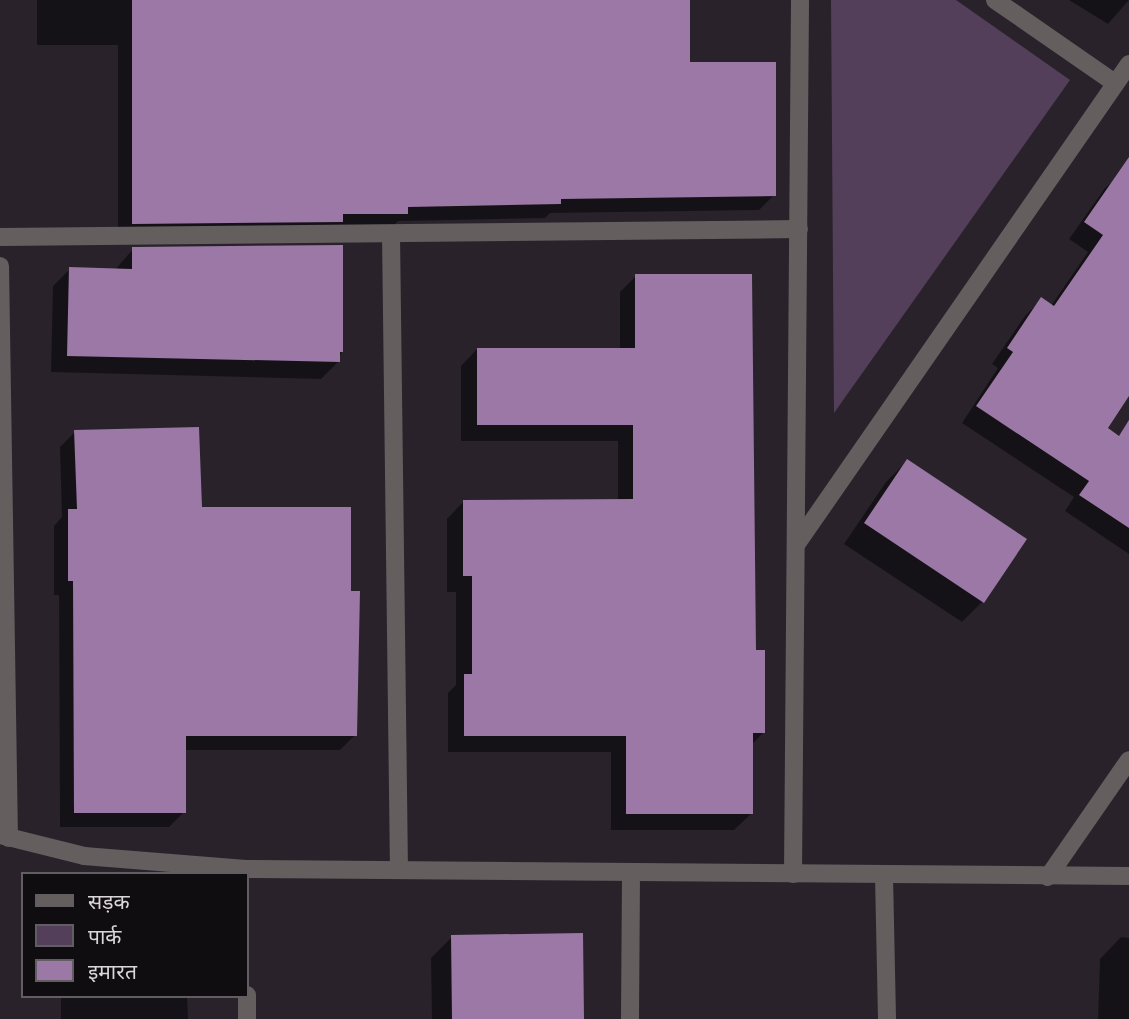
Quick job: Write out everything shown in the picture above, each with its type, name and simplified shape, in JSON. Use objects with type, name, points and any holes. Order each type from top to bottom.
[{"type":"street","points":[[793,874],[800,0]]},
{"type":"street","points":[[995,0],[1115,83]]},
{"type":"street","points":[[796,545],[1129,64]]},
{"type":"street","points":[[0,237],[799,229]]},
{"type":"street","points":[[391,234],[399,870]]},
{"type":"street","points":[[0,266],[5,837],[83,856],[245,871],[1129,876]]},
{"type":"street","points":[[1048,877],[1129,760]]},
{"type":"street","points":[[630,1019],[631,872]]},
{"type":"street","points":[[884,875],[887,1019]]},
{"type":"street","points":[[247,998],[247,1019]]},
{"type":"green space","points":[[831,0],[956,0],[1070,80],[834,413]]},
{"type":"building","points":[[132,0],[690,0],[690,62],[776,62],[776,196],[561,199],[561,204],[408,207],[408,214],[343,214],[343,222],[132,224]]},
{"type":"building","points":[[1129,157],[1129,396],[1108,428],[1119,436],[1129,420],[1129,528],[1079,495],[1089,481],[976,406],[1013,352],[1007,348],[1041,297],[1054,306],[1103,235],[1084,222]]},
{"type":"building","points":[[343,245],[343,352],[340,352],[340,362],[67,356],[69,267],[132,269],[132,247]]},
{"type":"building","points":[[635,274],[752,274],[756,650],[765,650],[765,733],[753,733],[753,814],[626,814],[626,736],[464,736],[464,674],[472,674],[472,576],[463,576],[463,500],[633,499],[633,425],[477,425],[477,348],[635,348]]},
{"type":"building","points":[[199,427],[202,507],[351,507],[351,591],[360,591],[357,736],[186,736],[186,813],[74,813],[73,581],[68,581],[68,509],[77,509],[74,430]]},
{"type":"building","points":[[907,459],[1027,539],[984,603],[864,523]]},
{"type":"building","points":[[583,933],[584,1019],[452,1019],[451,935]]}]
